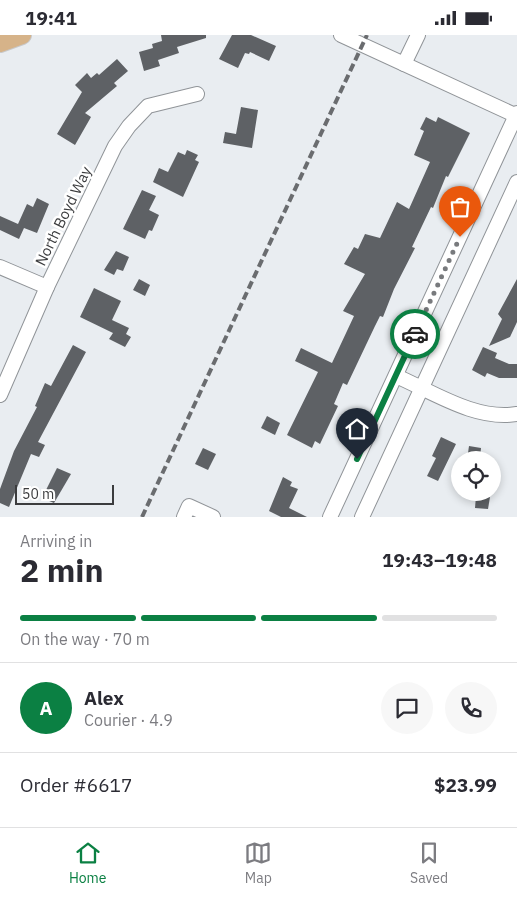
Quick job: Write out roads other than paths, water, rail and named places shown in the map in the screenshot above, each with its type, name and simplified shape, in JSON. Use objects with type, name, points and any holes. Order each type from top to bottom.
[{"type":"main road","points":[[0,43],[22,35]]},
{"type":"street","points":[[330,517],[517,115],[341,35]]},
{"type":"street","points":[[404,63],[418,35]]},
{"type":"street","name":"North Boyd Way","points":[[0,395],[47,287],[116,146],[129,126],[148,106],[197,94]]},
{"type":"street","points":[[362,517],[517,182]]},
{"type":"street","points":[[0,267],[47,287]]},
{"type":"street","points":[[396,377],[470,409],[506,416],[517,414]]},
{"type":"street","points":[[184,517],[189,506],[213,517]]},
{"type":"railway","points":[[142,517],[367,35]]}]
